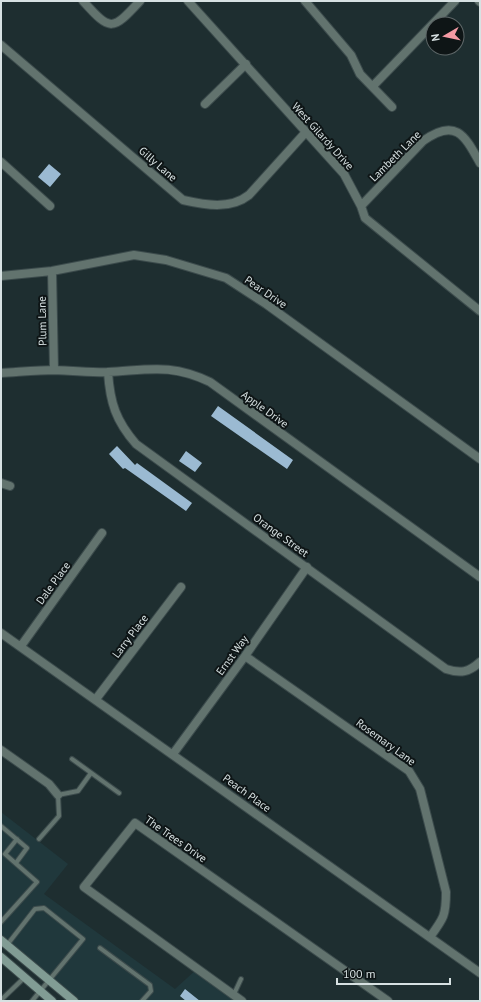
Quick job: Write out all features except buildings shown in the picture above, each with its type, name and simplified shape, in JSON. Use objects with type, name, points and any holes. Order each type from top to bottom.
[{"type":"main road","points":[[4,942],[74,1001]]},
{"type":"main road","points":[[1,957],[52,1001]]},
{"type":"street","points":[[82,1],[101,20],[110,24],[120,22],[140,1]]},
{"type":"street","name":"West Gilardy Drive","points":[[188,1],[344,174],[361,206],[365,218],[379,231],[480,311]]},
{"type":"street","points":[[305,1],[351,55],[360,74],[373,86],[392,108]]},
{"type":"street","points":[[373,86],[455,1]]},
{"type":"street","name":"Gilly Lane","points":[[1,45],[183,200],[199,204],[229,205],[240,202],[249,195],[306,133]]},
{"type":"street","points":[[205,104],[246,64]]},
{"type":"street","name":"Lambeth Lane","points":[[361,206],[424,141],[434,133],[447,130],[458,132],[466,138],[480,163]]},
{"type":"street","points":[[1,162],[50,206]]},
{"type":"street","name":"Pear Drive","points":[[1,276],[52,271],[134,255],[166,260],[226,278],[266,304],[480,459]]},
{"type":"street","name":"Plum Lane","points":[[52,271],[54,370]]},
{"type":"street","name":"Apple Drive","points":[[1,373],[54,370],[108,372],[144,368],[165,368],[197,376],[210,382],[480,577]]},
{"type":"street","name":"Orange Street","points":[[108,372],[110,394],[114,410],[124,430],[136,444],[446,669],[463,673],[471,670],[480,662]]},
{"type":"street","points":[[1,483],[10,486]]},
{"type":"street","name":"Dale Place","points":[[21,646],[102,533]]},
{"type":"street","name":"Ernst Way","points":[[173,754],[245,656],[307,567]]},
{"type":"street","name":"Larry Place","points":[[96,699],[181,587]]},
{"type":"street","name":"Peach Place","points":[[1,633],[480,973]]},
{"type":"street","name":"Rosemary Lane","points":[[245,656],[409,771],[414,778],[420,789],[446,892],[446,908],[444,918],[430,937]]},
{"type":"street","points":[[1,750],[49,784],[58,795]]},
{"type":"street","name":"The Trees Drive","points":[[238,999],[84,887],[134,823],[388,1001]]},
{"type":"lane","points":[[72,759],[119,793]]},
{"type":"lane","points":[[39,838],[59,816],[58,795],[78,791],[91,772]]},
{"type":"lane","points":[[1,826],[27,848],[16,863]]},
{"type":"lane","points":[[1,922],[37,882],[5,854],[17,839]]},
{"type":"lane","points":[[4,942],[35,909],[39,908],[44,908],[83,940],[32,1001]]},
{"type":"lane","points":[[100,948],[150,985],[151,991],[142,1001]]},
{"type":"lane","points":[[1,1000],[25,977]]},
{"type":"lane","points":[[238,999],[241,979]]},
{"type":"shaded area","points":[[1,812],[68,864],[44,894],[175,989],[197,969],[236,1001],[74,1001],[1,940]]}]
